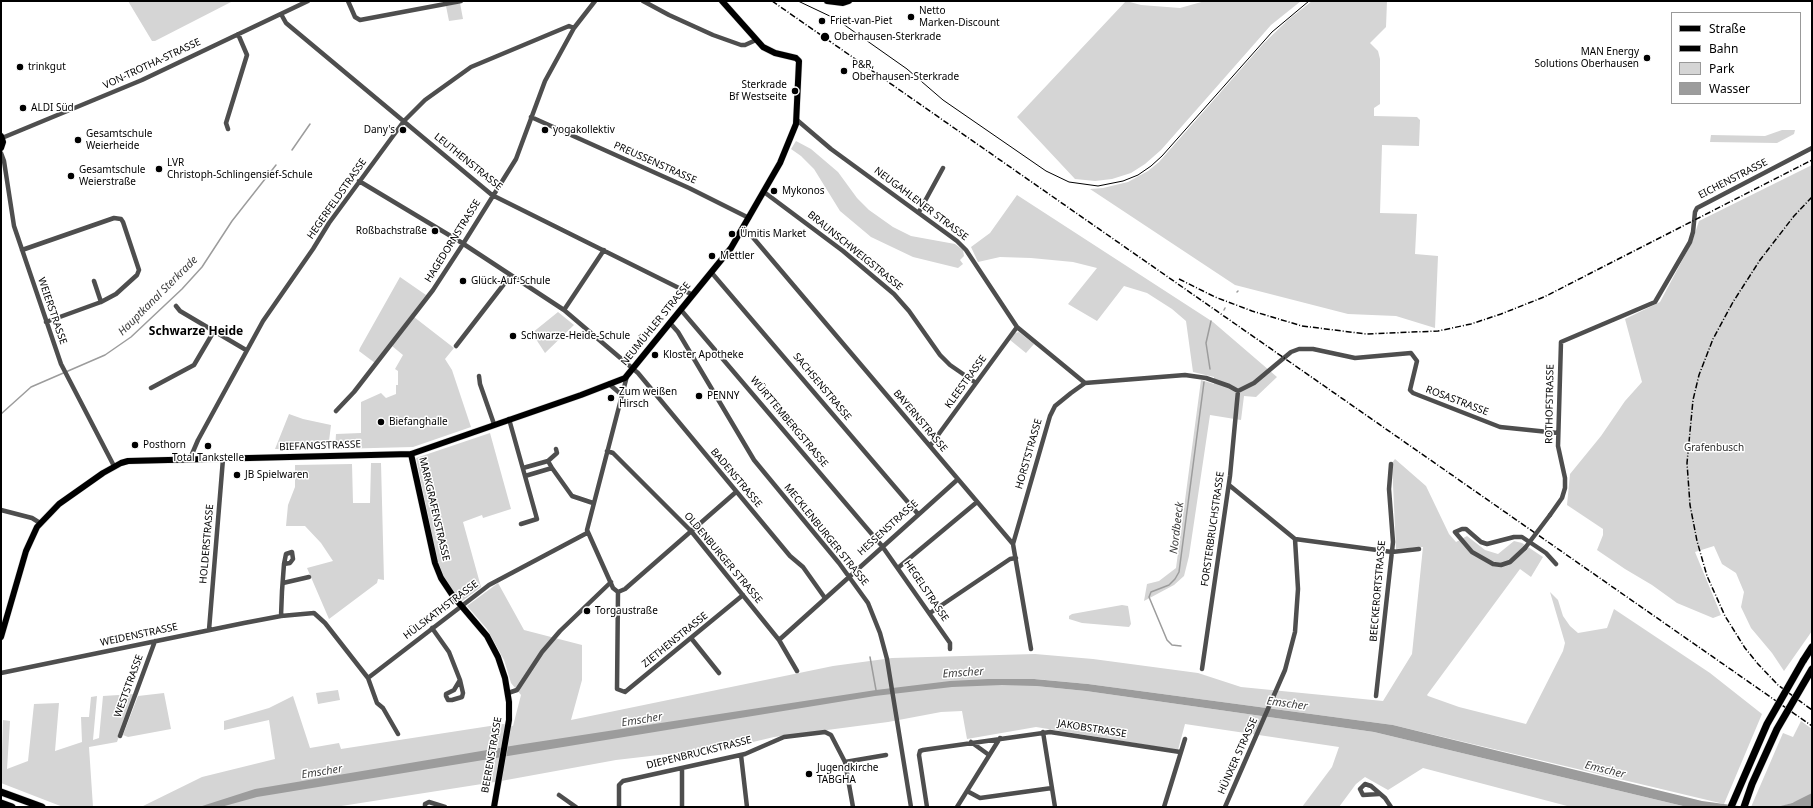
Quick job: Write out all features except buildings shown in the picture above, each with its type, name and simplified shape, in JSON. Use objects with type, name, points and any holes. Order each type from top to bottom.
[{"type":"highway","points":[[1731,807],[1767,724],[1812,647]]},
{"type":"highway","points":[[1744,807],[1752,784],[1778,729],[1812,668]]},
{"type":"highway","points":[[1,792],[42,807]]},
{"type":"highway","points":[[1,803],[12,807]]},
{"type":"main road","points":[[722,1],[756,40]]},
{"type":"main road","points":[[827,1],[846,2]]},
{"type":"main road","name":"NEUMÜHLER STRASSE","points":[[627,376],[731,248],[764,192],[785,151],[797,120],[800,63],[797,59],[772,52],[756,40]]},
{"type":"main road","points":[[1,137],[3,144],[1,148]]},
{"type":"main road","name":"BIEFANGSTRASSE","points":[[1,637],[28,546],[40,523],[59,504],[114,466],[128,461],[411,454],[421,452],[494,424],[609,384],[627,376]]},
{"type":"main road","name":"MARKGRAFENSTRASSE","points":[[411,454],[435,563],[446,587],[479,625],[491,643],[501,664],[508,692]]},
{"type":"main road","name":"BEERENSTRASSE","points":[[494,807],[509,716],[508,692]]},
{"type":"street","name":"VON-TROTHA-STRASSE","points":[[1,137],[142,80],[308,1]]},
{"type":"street","points":[[348,1],[355,17],[360,20],[461,1]]},
{"type":"street","name":"HAGEDORNSTRASSE","points":[[336,411],[354,392],[433,290],[463,244],[492,195],[516,159],[545,81],[574,28],[594,1]]},
{"type":"street","points":[[643,1],[668,15],[713,35],[741,45],[745,45],[756,40]]},
{"type":"street","name":"LEUTHENSTRASSE","points":[[281,14],[286,23],[492,195],[693,295]]},
{"type":"street","name":"HEGERFELDSTRASSE","points":[[191,460],[198,440],[263,321],[359,181],[404,122],[425,100],[471,67],[569,26],[574,28]]},
{"type":"street","points":[[228,129],[226,123],[247,55],[238,34]]},
{"type":"street","name":"PREUSSENSTRASSE","points":[[531,117],[689,188],[749,218]]},
{"type":"street","name":"NEUGAHLENER STRASSE","points":[[797,120],[832,149],[957,241],[966,250],[1017,327],[1086,383]]},
{"type":"street","name":"EICHENSTRASSE","points":[[1561,342],[1655,302],[1690,242],[1697,208],[1812,148]]},
{"type":"street","name":"WEIERSTRASSE","points":[[1,153],[4,161],[14,226],[61,364],[114,466]]},
{"type":"street","points":[[919,212],[943,168]]},
{"type":"street","points":[[359,181],[463,244],[564,310],[633,370]]},
{"type":"street","name":"BRAUNSCHWEIGSTRASSE","points":[[764,192],[844,251],[894,294],[909,311],[940,354],[950,365],[976,383]]},
{"type":"street","points":[[22,250],[114,218],[121,219],[139,270],[136,277],[116,294],[101,302],[46,322]]},
{"type":"street","name":"BAYERNSTRASSE","points":[[743,228],[750,234],[1012,544],[1016,558],[1031,649]]},
{"type":"street","points":[[564,310],[604,250]]},
{"type":"street","name":"SACHSENSTRASSE","points":[[711,272],[918,514]]},
{"type":"street","points":[[456,346],[511,275]]},
{"type":"street","points":[[94,281],[101,302]]},
{"type":"street","points":[[176,306],[180,311],[246,350]]},
{"type":"street","name":"WÜRTTEMBERGSTRASSE","points":[[681,310],[882,546]]},
{"type":"street","name":"MECKLENBURGER STRASSE","points":[[670,323],[678,332],[754,460],[850,577],[865,598],[875,618],[890,674],[911,807]]},
{"type":"street","name":"KLEESTRASSE","points":[[930,446],[1017,327]]},
{"type":"street","points":[[151,388],[194,366],[214,331]]},
{"type":"street","name":"ROTHOFSTRASSE","points":[[1556,564],[1546,553],[1522,537],[1514,536],[1487,544],[1481,542],[1466,529],[1455,532],[1472,552],[1493,564],[1510,562],[1525,548],[1550,515],[1562,498],[1566,488],[1558,451],[1561,342]]},
{"type":"street","name":"ROSASTRASSE","points":[[1238,391],[1254,383],[1291,352],[1299,349],[1312,349],[1355,358],[1410,353],[1415,356],[1417,362],[1410,390],[1413,393],[1500,427],[1558,433]]},
{"type":"street","name":"BADENSTRASSE","points":[[633,370],[644,379],[790,556],[803,567],[826,598]]},
{"type":"street","points":[[1086,383],[1185,375],[1213,380],[1238,391]]},
{"type":"street","points":[[479,376],[480,384],[494,424]]},
{"type":"street","name":"NEUMÜHLER STRASSE","points":[[587,534],[587,526],[627,376]]},
{"type":"street","name":"HORSTSTRASSE","points":[[1012,544],[1052,411],[1063,398],[1086,383]]},
{"type":"street","points":[[609,384],[622,395]]},
{"type":"street","name":"FORSTERBRUCHSTRASSE","points":[[1202,669],[1229,485],[1238,408],[1238,391]]},
{"type":"street","points":[[509,419],[537,519],[521,524]]},
{"type":"street","points":[[523,468],[548,461],[557,454],[556,449]]},
{"type":"street","name":"OLDENBURGER STRASSE","points":[[607,451],[612,453],[691,531],[779,640],[797,671]]},
{"type":"street","name":"HOLDERSTRASSE","points":[[209,630],[223,459]]},
{"type":"street","points":[[548,461],[572,496],[593,503]]},
{"type":"street","name":"BEECKERORTSTRASSE","points":[[1376,696],[1393,542],[1389,489],[1391,464]]},
{"type":"street","points":[[525,476],[552,468]]},
{"type":"street","name":"HESSENSTRASSE","points":[[779,640],[957,480]]},
{"type":"street","points":[[1229,485],[1295,539],[1392,552],[1419,549]]},
{"type":"street","points":[[587,534],[611,582],[618,592],[625,589],[736,492]]},
{"type":"street","points":[[899,567],[977,502]]},
{"type":"street","points":[[1,510],[32,518],[40,523]]},
{"type":"street","name":"HÜLSKATHSTRASSE","points":[[368,678],[496,580],[587,534]]},
{"type":"street","name":"HÜNXER STRASSE","points":[[1225,807],[1272,703],[1285,670],[1295,632],[1298,589],[1295,539]]},
{"type":"street","name":"HEGELSTRASSE","points":[[882,546],[899,567],[950,643],[950,649]]},
{"type":"street","points":[[930,614],[1010,559],[1016,558]]},
{"type":"street","points":[[281,616],[284,564]]},
{"type":"street","points":[[283,583],[309,577]]},
{"type":"street","points":[[508,692],[518,690],[542,652],[560,631],[611,582]]},
{"type":"street","name":"ZIETHENSTRASSE","points":[[618,592],[617,689],[625,692],[743,596]]},
{"type":"street","name":"WEIDENSTRASSE","points":[[1,673],[209,630],[281,616],[306,613],[315,614],[325,623],[368,678]]},
{"type":"street","points":[[432,628],[449,652],[460,680],[463,693],[462,697],[448,700],[446,694],[454,690],[460,680]]},
{"type":"street","points":[[691,638],[719,672]]},
{"type":"street","name":"WESTSTRASSE","points":[[120,736],[155,641]]},
{"type":"street","points":[[368,678],[377,703],[383,708],[398,734]]},
{"type":"street","name":"DIEPENBRUCKSTRASSE","points":[[618,807],[619,785],[623,780],[741,755],[784,737],[825,732],[831,735],[846,762]]},
{"type":"street","points":[[1043,732],[1055,807]]},
{"type":"street","name":"JAKOBSTRASSE","points":[[927,807],[920,751],[1043,732],[1180,752]]},
{"type":"street","points":[[957,807],[1000,738]]},
{"type":"street","points":[[1164,807],[1185,739]]},
{"type":"street","points":[[971,742],[989,755]]},
{"type":"street","points":[[741,755],[747,807]]},
{"type":"street","points":[[853,807],[846,762],[886,755]]},
{"type":"street","points":[[682,768],[682,807]]},
{"type":"street","points":[[966,791],[980,798],[1052,788]]},
{"type":"street","points":[[1379,794],[1385,798],[1391,807]]},
{"type":"street","points":[[559,795],[576,807]]},
{"type":"street","points":[[425,805],[431,802],[445,807]]},
{"type":"green space","points":[[128,1],[233,1],[155,41],[152,41]]},
{"type":"green space","points":[[1126,1],[1141,5],[1180,8],[1205,1],[1301,1],[1271,25],[1161,150],[1145,164],[1131,173],[1112,179],[1095,181],[1075,179],[1017,117]]},
{"type":"green space","points":[[1312,1],[1387,1],[1386,27],[1370,43],[1378,51],[1380,59],[1380,104],[1374,108],[1374,116],[1417,117],[1420,120],[1419,146],[1382,145],[1380,213],[1417,214],[1415,254],[1438,256],[1435,328],[1396,316],[1348,314],[1235,285],[1090,189],[1103,188],[1128,182],[1148,171],[1159,162],[1264,43],[1289,19]]},
{"type":"green space","points":[[460,3],[463,19],[449,21],[446,6]]},
{"type":"green space","points":[[1782,130],[1795,130],[1794,134],[1777,143],[1710,142],[1711,135],[1765,136]]},
{"type":"green space","points":[[796,141],[811,149],[838,172],[857,198],[869,210],[893,227],[911,236],[955,244],[963,250],[964,256],[960,260],[963,264],[958,268],[913,257],[871,237],[840,211],[814,169],[801,156],[791,149]]},
{"type":"green space","name":"Grafenbusch","points":[[1812,165],[1812,631],[1784,671],[1772,653],[1751,628],[1741,607],[1744,592],[1736,573],[1722,564],[1714,546],[1695,552],[1721,615],[1713,618],[1677,603],[1597,550],[1603,535],[1603,529],[1567,505],[1570,474],[1601,436],[1625,401],[1642,382],[1625,319],[1660,302],[1692,242],[1699,221]]},
{"type":"green space","points":[[1017,195],[1213,322],[1277,377],[1256,397],[1244,396],[1241,420],[1210,415],[1189,556],[1184,576],[1174,585],[1144,601],[1147,584],[1159,581],[1176,568],[1201,380],[1214,384],[1214,377],[1193,372],[1186,321],[1172,309],[1147,293],[1124,286],[1097,321],[1068,304],[1097,268],[1073,262],[1031,258],[1000,257],[978,262],[971,247],[990,233]]},
{"type":"green space","points":[[400,277],[426,295],[375,363],[359,351]]},
{"type":"green space","points":[[558,312],[574,325],[545,353],[532,333]]},
{"type":"green space","points":[[414,317],[454,348],[445,359],[452,370],[471,427],[413,447],[335,449],[336,434],[361,433],[361,402],[381,393],[386,398],[396,394],[396,385],[398,385],[398,371],[395,369],[403,355],[392,346]]},
{"type":"green space","points":[[1019,332],[1034,344],[1026,353],[1010,340],[1015,333]]},
{"type":"green space","points":[[289,414],[303,419],[331,425],[328,449],[275,449]]},
{"type":"green space","points":[[490,433],[511,509],[483,518],[482,515],[463,522],[481,587],[461,602],[447,585],[438,564],[416,458]]},
{"type":"green space","points":[[1395,459],[1426,486],[1449,534],[1456,542],[1467,536],[1485,550],[1498,554],[1514,541],[1522,543],[1543,557],[1531,577],[1520,569],[1427,695],[1459,707],[1526,724],[1563,651],[1565,643],[1550,592],[1558,600],[1563,616],[1570,626],[1578,633],[1607,628],[1614,609],[1710,673],[1762,714],[1724,804],[1393,725],[1088,684],[1035,679],[1036,686],[1086,691],[1374,732],[1687,807],[1571,807],[1423,768],[1388,790],[1365,777],[1356,784],[1339,807],[1302,807],[1332,767],[1339,747],[1185,724],[1178,750],[1036,727],[967,739],[962,711],[941,712],[888,722],[774,737],[736,746],[616,760],[501,781],[335,807],[141,807],[202,777],[275,759],[269,720],[224,730],[224,721],[269,708],[293,696],[310,748],[339,743],[341,749],[503,724],[513,726],[521,695],[511,683],[504,660],[487,629],[467,606],[498,583],[524,630],[582,645],[582,680],[571,720],[833,666],[892,658],[1035,654],[1093,659],[1198,673],[1241,687],[1383,701],[1412,654],[1423,547],[1396,549],[1392,463]]},
{"type":"green space","points":[[371,463],[381,463],[384,580],[378,579],[377,583],[329,619],[307,568],[333,561],[321,543],[305,526],[286,526],[288,505],[295,487],[295,465],[352,464],[353,503],[370,503]]},
{"type":"green space","points":[[1122,605],[1128,606],[1131,624],[1129,627],[1082,623],[1069,619],[1069,616],[1072,614]]},
{"type":"green space","points":[[338,690],[340,700],[318,704],[316,693]]},
{"type":"green space","points":[[164,693],[171,729],[128,737],[123,735],[138,696]]},
{"type":"green space","points":[[134,694],[117,742],[89,747],[93,807],[63,807],[1,783],[3,720],[10,721],[7,769],[28,761],[34,704],[59,703],[55,751],[82,742],[81,717],[89,717],[91,697],[97,696],[93,740],[99,738],[103,696]]},
{"type":"green space","points":[[1801,721],[1812,729],[1812,793],[1803,799],[1780,807],[1751,807],[1783,733],[1793,737]]},
{"type":"water","points":[[1034,679],[1088,684],[1393,725],[1702,801],[1746,807],[1687,807],[1374,732],[1086,691],[1036,686],[1002,685],[952,687],[875,696],[257,797],[221,807],[199,807],[255,789],[517,745],[876,690],[950,681]]},
{"type":"water","points":[[1812,793],[1812,807],[1777,807],[1792,803]]},
{"type":"waterway","name":"Hauptkanal Sterkrade","points":[[292,150],[310,124]]},
{"type":"waterway","name":"Hauptkanal Sterkrade","points":[[1,414],[31,387],[105,355],[131,337],[182,289],[202,267],[232,221],[276,165]]},
{"type":"waterway","name":"Nordbeeck","points":[[1210,369],[1206,343],[1211,321]]},
{"type":"waterway","name":"Nordbeeck","points":[[1181,646],[1172,645],[1167,640],[1149,597],[1151,592],[1169,585],[1179,572],[1204,382]]},
{"type":"waterway","points":[[870,657],[876,690]]},
{"type":"tram line","points":[[798,1],[836,19],[907,69],[943,100],[1046,171],[1069,182],[1098,186],[1123,181],[1138,175],[1151,166],[1162,156],[1272,32],[1309,1]]},
{"type":"railway","points":[[772,1],[1812,726]]},
{"type":"railway","points":[[1179,279],[1215,297],[1252,311],[1302,326],[1366,334],[1438,331],[1471,324],[1544,297],[1812,160]]},
{"type":"railway","points":[[1812,197],[1794,216],[1760,260],[1733,302],[1713,339],[1699,375],[1693,400],[1687,463],[1690,505],[1697,541],[1707,576],[1725,616],[1745,648],[1758,664],[1778,685],[1812,710]]},
{"type":"place","name":"Netto Marken-Discount","points":[[911,17]]},
{"type":"place","name":"Friet-van-Piet","points":[[822,21]]},
{"type":"place","name":"Oberhausen-Sterkrade","points":[[825,37]]},
{"type":"place","name":"MAN Energy Solutions Oberhausen","points":[[1647,58]]},
{"type":"place","name":"trinkgut","points":[[20,67]]},
{"type":"place","name":"P&R, Oberhausen-Sterkrade","points":[[844,71]]},
{"type":"place","name":"Sterkrade Bf Westseite","points":[[795,91]]},
{"type":"place","name":"ALDI Süd","points":[[23,108]]},
{"type":"place","name":"Dany's","points":[[403,130]]},
{"type":"place","name":"yogakollektiv","points":[[545,130]]},
{"type":"place","name":"Gesamtschule Weierheide","points":[[78,140]]},
{"type":"place","name":"LVR Christoph-Schlingensief-Schule","points":[[159,169]]},
{"type":"place","name":"Gesamtschule Weierstraße","points":[[71,176]]},
{"type":"place","name":"Mykonos","points":[[774,191]]},
{"type":"place","name":"Roßbachstraße","points":[[435,231]]},
{"type":"place","name":"Ümitis Market","points":[[732,234]]},
{"type":"place","name":"Mettler","points":[[712,256]]},
{"type":"place","name":"Glück-Auf-Schule","points":[[463,281]]},
{"type":"place","name":"Schwarze-Heide-Schule","points":[[513,336]]},
{"type":"place","name":"Kloster Apotheke","points":[[655,355]]},
{"type":"place","name":"PENNY","points":[[699,396]]},
{"type":"place","name":"Zum weißen Hirsch","points":[[611,398]]},
{"type":"place","name":"Biefanghalle","points":[[381,422]]},
{"type":"place","name":"Posthorn","points":[[135,445]]},
{"type":"place","name":"Total Tankstelle","points":[[208,446]]},
{"type":"place","name":"JB Spielwaren","points":[[237,475]]},
{"type":"place","name":"Torgaustraße","points":[[587,611]]},
{"type":"place","name":"Jugendkirche TABGHA","points":[[809,774]]},
{"type":"district","name":"Schwarze Heide","points":[[196,332]]},
{"type":"water label","name":"Emscher","points":[[963,673]]},
{"type":"water label","name":"Emscher","points":[[1287,704]]},
{"type":"water label","name":"Emscher","points":[[642,720]]},
{"type":"water label","name":"Emscher","points":[[1605,770]]},
{"type":"water label","name":"Emscher","points":[[322,772]]}]
